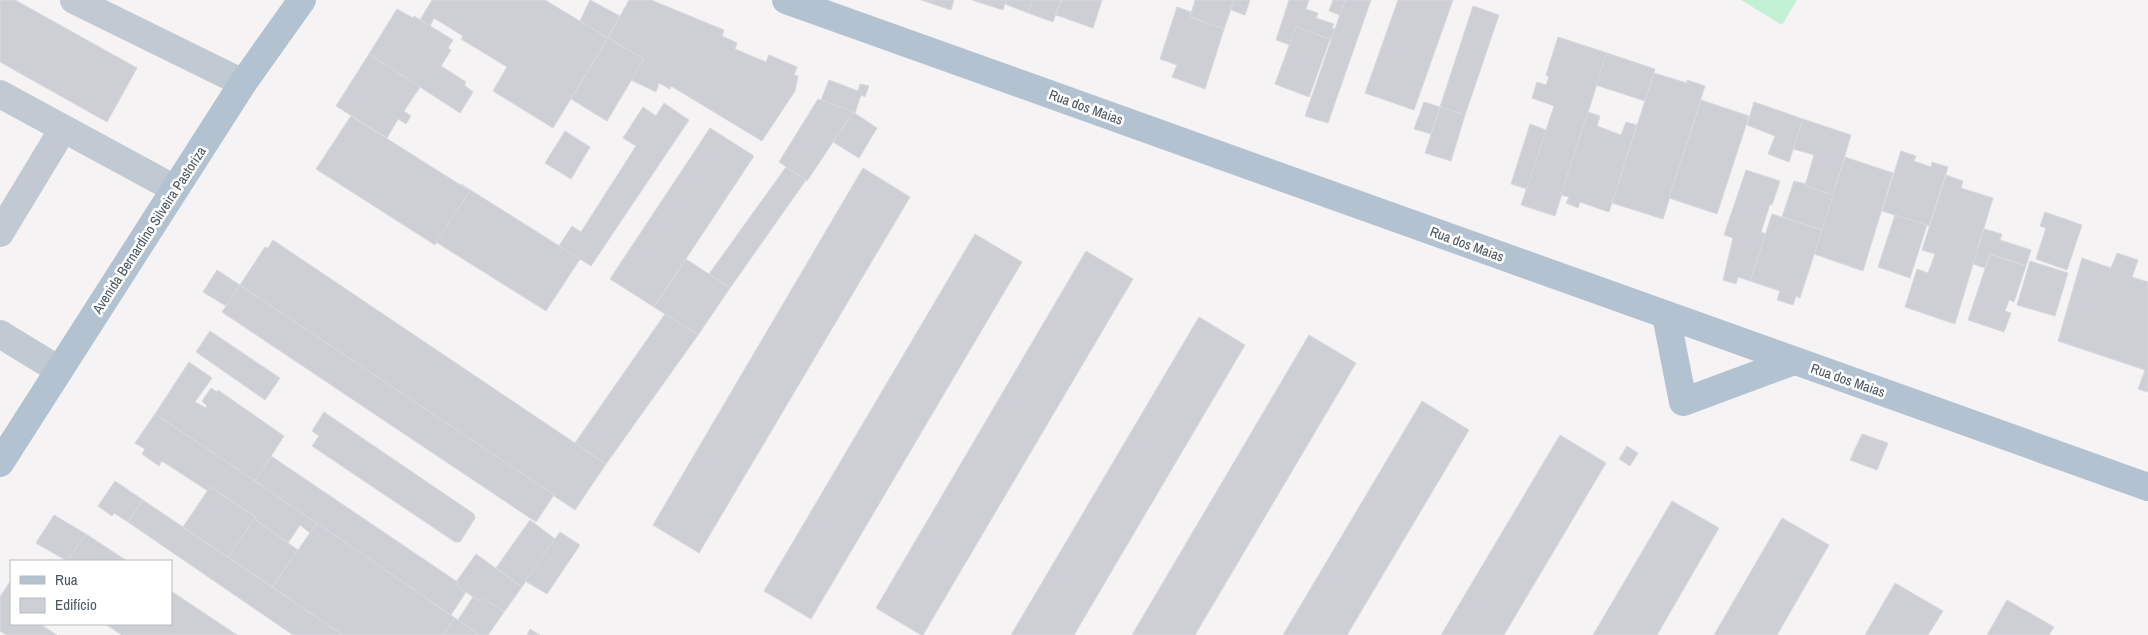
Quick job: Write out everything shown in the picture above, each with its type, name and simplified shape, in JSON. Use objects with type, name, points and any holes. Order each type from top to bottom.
[{"type":"main road","name":"Avenida Bernardino Silveira Pastoriza","points":[[0,463],[243,83],[302,0]]},
{"type":"main road","name":"Rua dos Maias","points":[[786,0],[2148,487]]},
{"type":"main road","points":[[1666,315],[1682,402],[1794,361]]},
{"type":"lane","points":[[74,0],[243,83]]},
{"type":"lane","points":[[0,94],[175,189]]},
{"type":"lane","points":[[0,233],[63,129]]},
{"type":"lane","points":[[0,334],[60,370]]},
{"type":"green space","points":[[1741,0],[1797,0],[1782,25]]},
{"type":"building","points":[[0,0],[15,0],[137,68],[107,122],[0,62]]},
{"type":"building","points":[[432,0],[545,0],[608,38],[553,128],[493,91],[507,67],[461,39],[463,36],[434,18],[430,26],[420,20]]},
{"type":"building","points":[[590,0],[620,16],[608,38],[580,21]]},
{"type":"building","points":[[629,0],[651,0],[724,30],[722,36],[737,43],[735,49],[766,62],[769,55],[797,67],[794,75],[798,76],[795,91],[762,141],[671,86],[670,89],[659,83],[656,92],[631,80],[644,59],[608,38]]},
{"type":"building","points":[[921,0],[954,0],[951,10]]},
{"type":"building","points":[[972,0],[1006,0],[1003,10]]},
{"type":"building","points":[[1006,0],[1033,0],[1028,13],[1005,4]]},
{"type":"building","points":[[1033,0],[1061,0],[1053,22],[1028,13]]},
{"type":"building","points":[[1061,0],[1102,0],[1093,28],[1056,15]]},
{"type":"building","points":[[1195,0],[1234,0],[1224,29],[1190,17]]},
{"type":"building","points":[[1234,0],[1250,0],[1245,15],[1231,10]]},
{"type":"building","points":[[1289,0],[1309,0],[1306,9],[1318,13],[1316,18],[1334,24],[1332,28],[1336,29],[1332,40],[1296,27],[1290,45],[1276,40]]},
{"type":"building","points":[[1333,0],[1345,0],[1340,15],[1329,11]]},
{"type":"building","points":[[1345,0],[1371,0],[1328,123],[1305,116]]},
{"type":"building","points":[[1398,0],[1453,0],[1414,110],[1365,93]]},
{"type":"building","points":[[1473,6],[1499,15],[1465,115],[1440,107]]},
{"type":"building","points":[[1177,7],[1191,12],[1190,17],[1224,29],[1205,89],[1172,77],[1177,65],[1160,59]]},
{"type":"building","points":[[397,9],[413,18],[414,16],[453,40],[448,48],[451,50],[441,66],[466,82],[464,85],[473,92],[460,113],[369,54]]},
{"type":"building","points":[[1296,27],[1330,39],[1309,97],[1275,84]]},
{"type":"building","points":[[1558,37],[1607,53],[1555,216],[1521,205],[1554,106],[1532,98],[1537,82],[1546,85],[1549,77],[1546,75]]},
{"type":"building","points":[[608,38],[644,59],[607,121],[571,99]]},
{"type":"building","points":[[1607,53],[1655,69],[1645,101],[1596,85]]},
{"type":"building","points":[[369,54],[420,87],[404,111],[411,116],[406,124],[398,119],[387,138],[336,106]]},
{"type":"building","points":[[1654,73],[1687,83],[1687,80],[1705,86],[1663,219],[1612,203]]},
{"type":"building","points":[[829,80],[858,91],[860,84],[869,86],[865,97],[861,95],[855,113],[821,100]]},
{"type":"building","points":[[818,99],[853,112],[807,181],[779,162]]},
{"type":"building","points":[[1701,100],[1749,116],[1717,214],[1669,198]]},
{"type":"building","points":[[1424,102],[1440,107],[1431,134],[1414,129]]},
{"type":"building","points":[[1754,102],[1803,119],[1789,162],[1768,154],[1775,136],[1747,125]]},
{"type":"building","points":[[664,103],[689,120],[591,266],[559,246],[572,226],[581,232],[636,146],[623,138],[643,107],[656,116]]},
{"type":"building","points":[[1440,107],[1465,115],[1451,161],[1425,153]]},
{"type":"building","points":[[853,112],[877,128],[859,158],[833,142]]},
{"type":"building","points":[[1588,112],[1600,116],[1597,126],[1621,135],[1626,122],[1637,125],[1609,212],[1580,202],[1578,208],[1566,203],[1569,197],[1561,195]]},
{"type":"building","points":[[351,116],[470,191],[435,245],[316,169]]},
{"type":"building","points":[[1803,119],[1851,135],[1833,195],[1805,186],[1814,155],[1793,149]]},
{"type":"building","points":[[1530,124],[1546,130],[1527,189],[1511,184]]},
{"type":"building","points":[[710,128],[754,156],[654,307],[610,279]]},
{"type":"building","points":[[565,131],[590,147],[571,179],[545,163]]},
{"type":"building","points":[[1901,151],[1916,156],[1914,161],[1931,167],[1932,162],[1948,167],[1929,226],[1882,211]]},
{"type":"building","points":[[1845,157],[1893,173],[1863,271],[1814,254]]},
{"type":"building","points":[[786,167],[806,180],[730,288],[709,274]]},
{"type":"building","points":[[863,168],[910,197],[699,553],[653,525]]},
{"type":"building","points":[[1746,170],[1780,181],[1761,232],[1766,234],[1750,281],[1738,277],[1736,284],[1723,280],[1733,238],[1724,235]]},
{"type":"building","points":[[1946,175],[1963,181],[1961,188],[1993,198],[1955,324],[1905,307],[1917,269],[1928,273],[1935,254],[1922,250]]},
{"type":"building","points":[[1794,181],[1833,195],[1822,230],[1782,217]]},
{"type":"building","points":[[461,184],[580,259],[546,311],[436,242],[470,191]]},
{"type":"building","points":[[2045,212],[2082,225],[2067,270],[2036,259],[2046,228],[2040,226]]},
{"type":"building","points":[[1772,214],[1822,230],[1800,298],[1796,296],[1793,305],[1777,300],[1780,291],[1750,281]]},
{"type":"building","points":[[1895,215],[1927,225],[1910,278],[1878,267]]},
{"type":"building","points":[[1984,229],[2002,234],[2000,240],[2031,250],[2026,266],[1990,254],[1985,268],[1973,264]]},
{"type":"building","points":[[975,234],[1022,262],[811,619],[764,591]]},
{"type":"building","points":[[273,240],[606,464],[575,510],[240,285],[265,247],[268,248]]},
{"type":"building","points":[[1086,251],[1133,279],[923,635],[921,635],[876,608]]},
{"type":"building","points":[[2117,253],[2138,260],[2132,277],[2148,282],[2148,392],[2138,389],[2145,370],[2058,341],[2082,258],[2111,268]]},
{"type":"building","points":[[1990,254],[2026,266],[2014,302],[2009,300],[2005,311],[2011,313],[2004,332],[1968,320]]},
{"type":"building","points":[[686,259],[730,288],[698,335],[654,307]]},
{"type":"building","points":[[2030,261],[2068,273],[2055,316],[2017,305]]},
{"type":"building","points":[[217,270],[240,285],[226,306],[203,292]]},
{"type":"building","points":[[240,285],[554,495],[536,522],[222,312]]},
{"type":"building","points":[[665,314],[698,335],[606,464],[575,443]]},
{"type":"building","points":[[1199,317],[1245,345],[1074,635],[1011,635]]},
{"type":"building","points":[[210,331],[280,378],[265,400],[196,352]]},
{"type":"building","points":[[1309,335],[1356,363],[1195,635],[1132,635]]},
{"type":"building","points":[[189,362],[212,378],[195,402],[206,408],[207,406],[202,401],[211,388],[217,392],[218,390],[284,436],[255,481],[155,414]]},
{"type":"building","points":[[1422,401],[1469,430],[1347,635],[1283,635]]},
{"type":"building","points":[[324,412],[474,514],[475,518],[460,542],[455,542],[312,446],[319,436],[312,431]]},
{"type":"building","points":[[155,414],[317,523],[310,533],[300,525],[288,543],[254,519],[256,517],[210,487],[208,491],[162,461],[159,466],[142,454],[145,449],[135,443]]},
{"type":"building","points":[[1862,434],[1888,443],[1877,470],[1850,460]]},
{"type":"building","points":[[1560,435],[1606,463],[1504,635],[1441,635]]},
{"type":"building","points":[[1627,446],[1638,453],[1630,466],[1619,459]]},
{"type":"building","points":[[271,456],[459,583],[457,586],[466,592],[451,615],[255,481]]},
{"type":"building","points":[[115,481],[143,500],[128,522],[114,513],[112,516],[98,506]]},
{"type":"building","points":[[210,487],[256,517],[228,557],[183,527]]},
{"type":"building","points":[[143,500],[343,635],[293,635],[128,522]]},
{"type":"building","points":[[1672,501],[1719,528],[1657,635],[1593,635]]},
{"type":"building","points":[[54,515],[86,534],[68,560],[36,543]]},
{"type":"building","points":[[1782,518],[1829,545],[1777,635],[1714,635]]},
{"type":"building","points":[[254,519],[298,550],[272,587],[228,557]]},
{"type":"building","points":[[530,520],[555,539],[522,587],[496,568]]},
{"type":"building","points":[[317,523],[455,618],[443,635],[343,635],[272,587]]},
{"type":"building","points":[[560,532],[580,545],[547,594],[525,581]]},
{"type":"building","points":[[86,534],[125,560],[68,560]]},
{"type":"building","points":[[476,554],[522,587],[504,612],[482,597],[479,601],[457,586],[459,583],[456,582]]},
{"type":"building","points":[[10,582],[10,625],[42,625],[57,635],[6,635],[0,631],[0,597]]},
{"type":"building","points":[[1895,583],[1943,611],[1928,635],[1865,635]]},
{"type":"building","points":[[172,592],[237,635],[122,635],[107,625],[172,625]]},
{"type":"building","points":[[473,597],[479,601],[482,597],[504,612],[488,635],[479,635],[458,620]]},
{"type":"building","points":[[2007,600],[2054,627],[2049,635],[1987,635]]},
{"type":"building","points":[[455,618],[458,620],[479,635],[443,635]]},
{"type":"building","points":[[530,629],[540,635],[527,635]]}]
